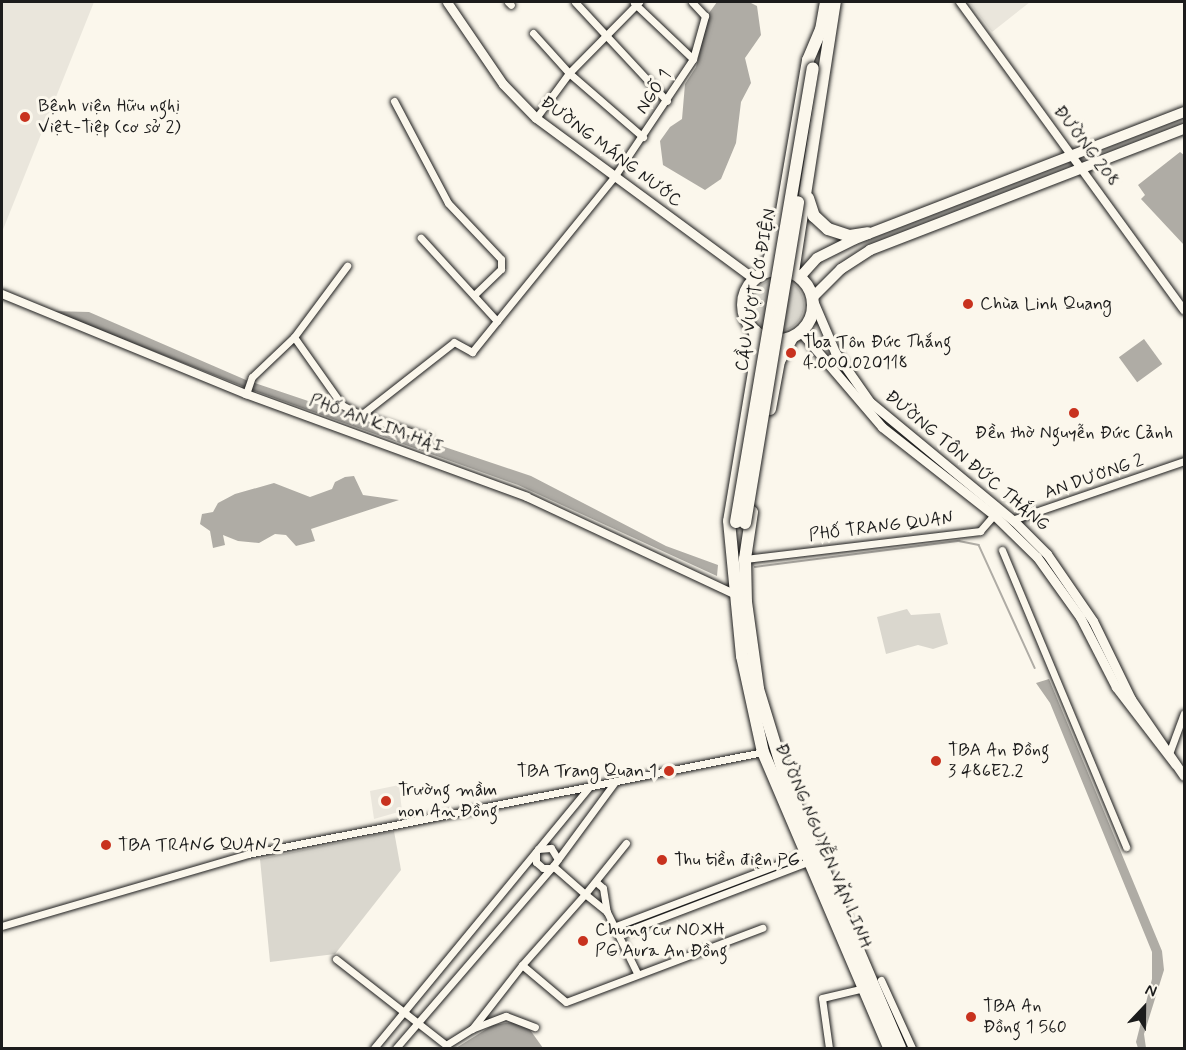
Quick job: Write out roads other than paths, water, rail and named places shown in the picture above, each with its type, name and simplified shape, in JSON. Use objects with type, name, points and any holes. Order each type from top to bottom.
[{"type":"highway","points":[[826,2],[825,31],[808,192],[796,274],[814,300],[811,320],[797,335],[770,339],[755,331],[743,306],[744,294],[759,275],[778,234],[808,60],[825,31],[835,2]]},
{"type":"highway","name":"CẦU VƯỢT CƠ ĐIỆN","points":[[739,558],[740,522],[825,31]]},
{"type":"highway","points":[[808,192],[812,210],[828,229],[844,236],[868,233]]},
{"type":"highway","points":[[759,275],[796,274]]},
{"type":"highway","name":"ĐƯỜNG NGUYỄN VĂN LINH","points":[[755,331],[756,360],[729,521],[739,558],[758,690],[811,856],[889,1048]]},
{"type":"highway","name":"ĐƯỜNG NGUYỄN VĂN LINH","points":[[797,335],[777,366],[739,558],[734,594],[742,656],[763,752],[900,1048]]},
{"type":"main road","name":"ĐƯỜNG MÁNG NƯỚC","points":[[447,2],[502,84],[536,118],[614,177],[759,275]]},
{"type":"main road","points":[[796,274],[817,258],[868,233],[1185,111]]},
{"type":"main road","points":[[814,300],[855,258],[1185,129]]},
{"type":"main road","points":[[896,223],[891,234],[902,238]]},
{"type":"main road","name":"ĐƯỜNG TÔN ĐỨC THẮNG","points":[[814,300],[835,352],[870,402],[1014,521],[1072,587],[1131,699],[1170,751],[1185,776]]},
{"type":"main road","name":"ĐƯỜNG TÔN ĐỨC THẮNG","points":[[797,335],[882,427],[994,516],[1057,580],[1116,687],[1166,758],[1177,766]]},
{"type":"street","points":[[575,2],[604,37],[667,101]]},
{"type":"street","name":"NGÕ 1","points":[[362,415],[454,342],[472,352],[614,177],[667,101],[693,58],[705,16],[692,2]]},
{"type":"street","name":"ĐƯỜNG 208","points":[[960,2],[1185,310]]},
{"type":"street","points":[[536,118],[569,73],[636,3],[693,58]]},
{"type":"street","points":[[532,33],[569,73],[643,137]]},
{"type":"street","points":[[394,101],[448,203],[501,259],[501,269],[475,294]]},
{"type":"street","points":[[421,238],[475,294],[497,321]]},
{"type":"street","points":[[247,393],[251,380],[294,337],[347,266]]},
{"type":"street","name":"PHỐ AN KIM HẢI","points":[[2,294],[247,393],[527,497],[734,594]]},
{"type":"street","points":[[294,337],[342,405],[362,415],[428,438]]},
{"type":"street","name":"AN DƯƠNG 2","points":[[1014,521],[1185,461]]},
{"type":"street","points":[[994,516],[1014,521]]},
{"type":"street","name":"PHỐ TRANG QUAN","points":[[739,558],[980,531],[994,516]]},
{"type":"street","points":[[1002,550],[1126,847]]},
{"type":"street","points":[[1170,751],[1185,713]]},
{"type":"street","points":[[2,926],[248,854],[763,752]]},
{"type":"street","points":[[396,1048],[552,867],[615,782]]},
{"type":"street","points":[[374,1048],[590,786]]},
{"type":"street","points":[[472,1029],[522,965],[596,882],[626,843]]},
{"type":"street","points":[[537,850],[551,848],[558,859]]},
{"type":"street","points":[[537,850],[536,862],[543,868],[552,867],[607,912]]},
{"type":"street","points":[[617,930],[811,856]]},
{"type":"street","points":[[596,882],[603,888],[607,912],[637,973]]},
{"type":"street","points":[[522,965],[566,1002],[637,973],[762,928]]},
{"type":"street","points":[[336,959],[417,1022],[445,1047],[472,1029],[506,1016],[535,1027]]},
{"type":"street","points":[[881,980],[912,1048]]},
{"type":"street","points":[[829,1048],[822,998],[864,988]]},
{"type":"waterway","points":[[755,567],[959,541],[979,545],[1035,668]]},
{"type":"place","name":"Bệnh viện Hữu nghị Việt-Tiệp (cơ sở 2)","points":[[25,117]]},
{"type":"place","name":"Chùa Linh Quang","points":[[968,304]]},
{"type":"place","name":"Tba Tôn Đức Thắng 4.000.020118","points":[[791,353]]},
{"type":"place","name":"Đền thờ Nguyễn Đức Cảnh","points":[[1074,413]]},
{"type":"place","name":"TBA An Đồng 3 486E2.2","points":[[936,761]]},
{"type":"place","name":"TBA Trang Quan 1","points":[[669,771]]},
{"type":"place","name":"Trường mầm non An Đồng","points":[[386,801]]},
{"type":"place","name":"TBA TRANG QUAN 2","points":[[106,845]]},
{"type":"place","name":"Thu tiền điện PG","points":[[662,860]]},
{"type":"place","name":"Chung cư NOXH PG Aura An Đồng","points":[[583,941]]},
{"type":"place","name":"TBA An Đồng 1 560","points":[[971,1017]]}]
